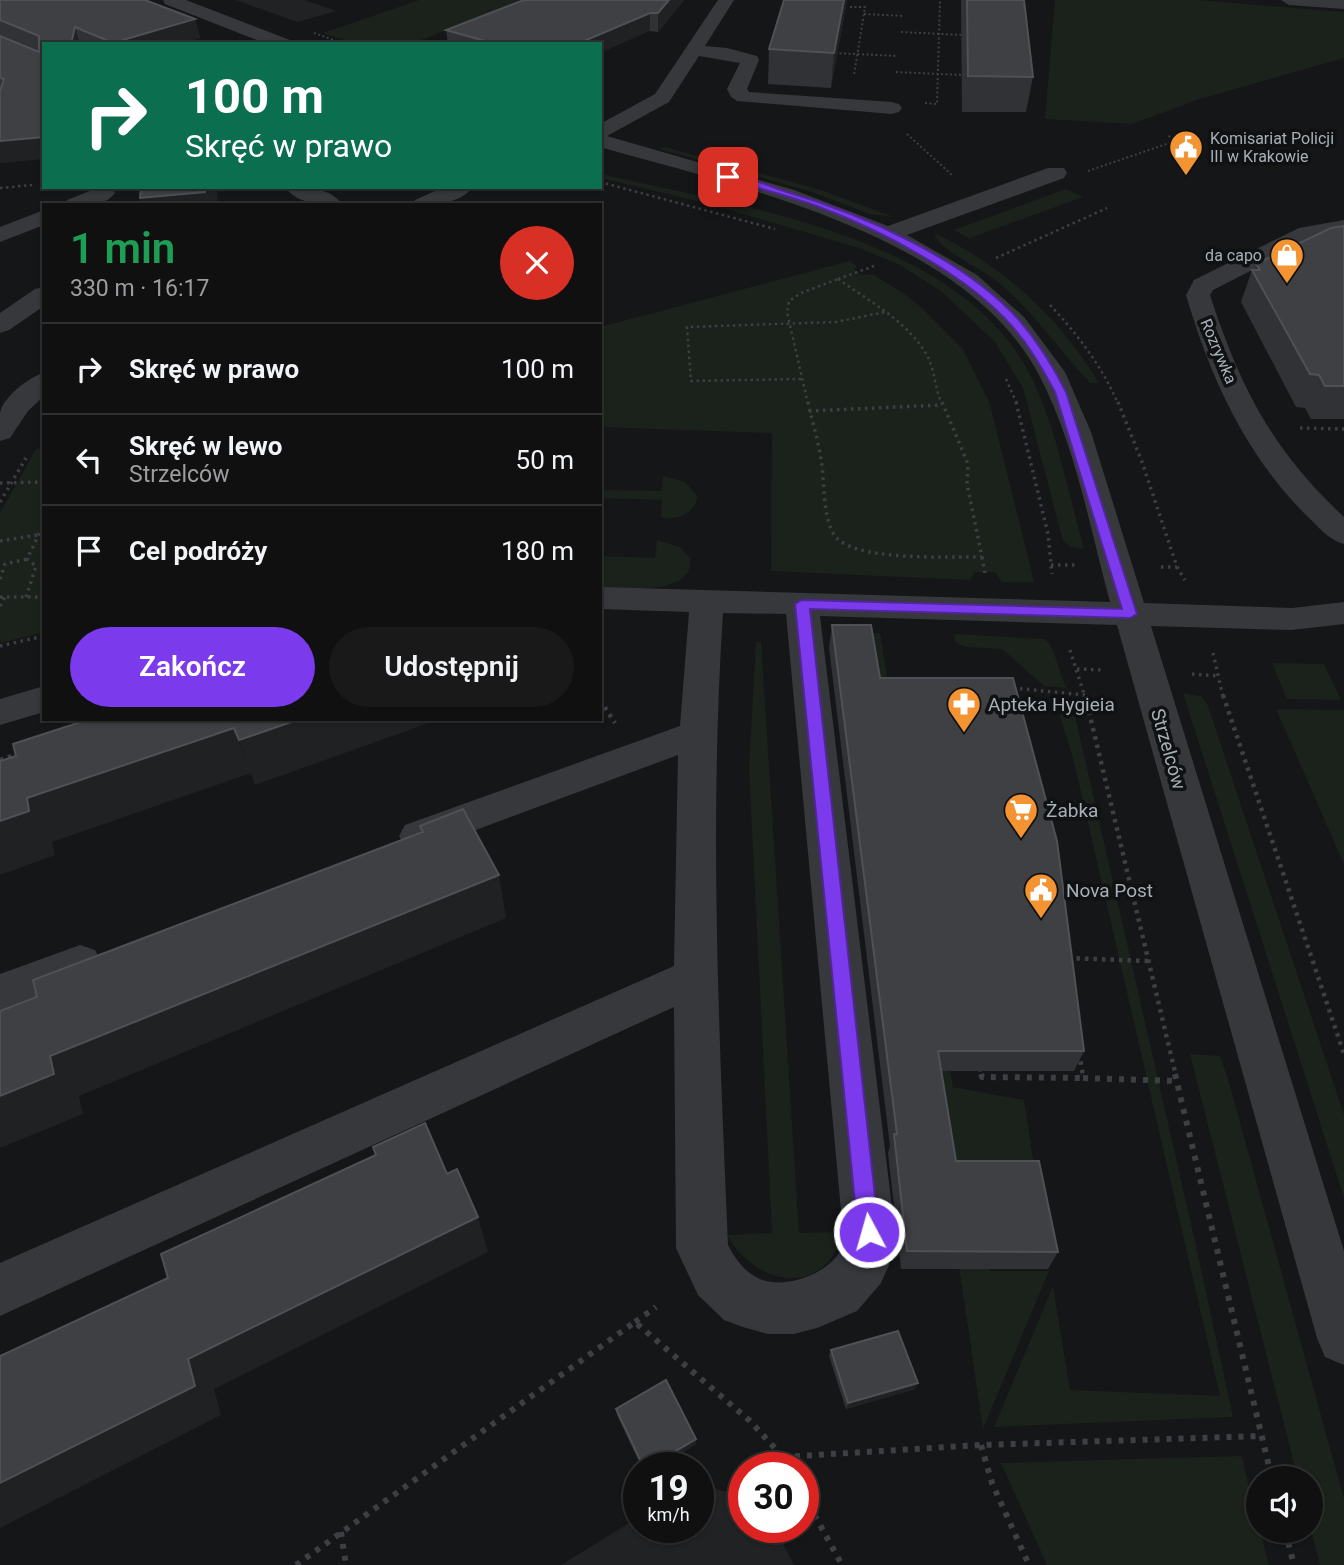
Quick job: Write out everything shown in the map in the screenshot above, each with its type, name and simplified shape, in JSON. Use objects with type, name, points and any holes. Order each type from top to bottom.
[{"type":"street","points":[[171,0],[279,42]]},
{"type":"street","points":[[602,131],[656,104],[672,86],[726,0]]},
{"type":"street","points":[[1289,0],[1344,4]]},
{"type":"street","points":[[695,50],[727,53],[750,60],[737,89],[744,97],[892,107]]},
{"type":"street","name":"Strzelców","points":[[602,142],[813,202],[929,256],[970,282],[1014,322],[1047,365],[1072,422],[1344,1338]]},
{"type":"street","points":[[885,235],[1056,173]]},
{"type":"street","name":"Strzelców","points":[[687,187],[885,235]]},
{"type":"street","points":[[300,189],[328,203]]},
{"type":"street","points":[[427,203],[458,189]]},
{"type":"street","points":[[81,203],[103,195]]},
{"type":"street","points":[[0,235],[42,218]]},
{"type":"street","name":"Rozrywka","points":[[1344,227],[1307,233],[1203,285],[1198,295],[1205,321],[1262,443],[1307,498],[1344,534]]},
{"type":"street","points":[[0,325],[42,295]]},
{"type":"street","points":[[0,432],[17,406],[42,383]]},
{"type":"street","points":[[602,598],[1292,620],[1344,613]]},
{"type":"street","points":[[708,601],[696,734],[696,976],[702,1248],[716,1277],[743,1301],[768,1307],[794,1307],[817,1303],[838,1292],[863,1265],[869,1232],[802,604]]},
{"type":"street","points":[[0,712],[42,700]]},
{"type":"street","points":[[388,848],[696,734]]},
{"type":"street","points":[[0,993],[115,950]]},
{"type":"street","points":[[0,1290],[696,976]]},
{"type":"path","points":[[915,102],[937,104],[940,0]]},
{"type":"path","points":[[850,7],[865,7],[854,76]]},
{"type":"path","points":[[864,13],[904,16]]},
{"type":"path","points":[[901,32],[962,35]]},
{"type":"path","points":[[835,53],[898,56]]},
{"type":"path","points":[[896,72],[962,75]]},
{"type":"path","points":[[902,129],[978,200]]},
{"type":"path","points":[[1096,169],[1178,141],[1166,135]]},
{"type":"path","points":[[0,188],[33,184]]},
{"type":"path","points":[[602,184],[775,229]]},
{"type":"path","points":[[992,259],[1107,208]]},
{"type":"path","points":[[838,279],[911,332],[926,353],[941,405],[951,420],[968,464],[967,484],[982,557],[866,553],[846,546],[834,536],[829,522],[821,459],[787,312],[789,301],[801,293],[838,279],[883,263]]},
{"type":"path","points":[[801,379],[691,381],[687,327],[836,322],[886,312]]},
{"type":"path","points":[[1004,375],[1016,400],[1048,534],[1053,584]]},
{"type":"path","points":[[809,411],[941,405]]},
{"type":"path","points":[[0,502],[31,450]]},
{"type":"path","points":[[0,483],[42,482]]},
{"type":"path","points":[[27,559],[42,528]]},
{"type":"path","points":[[0,541],[42,534]]},
{"type":"path","points":[[0,579],[5,564],[27,559]]},
{"type":"path","points":[[26,597],[36,566],[27,559]]},
{"type":"path","points":[[0,606],[2,597],[42,597]]},
{"type":"path","points":[[0,646],[42,636]]},
{"type":"path","points":[[1067,643],[1085,695],[1269,1466]]},
{"type":"path","points":[[1211,645],[1227,714],[1344,1054]]},
{"type":"path","points":[[1008,688],[1085,695]]},
{"type":"path","points":[[0,760],[23,752]]},
{"type":"path","points":[[1065,945],[1069,971]]},
{"type":"path","points":[[1067,958],[1149,961]]},
{"type":"path","points":[[1079,1051],[1083,1078]]},
{"type":"path","points":[[979,1063],[982,1077],[1177,1081]]},
{"type":"path","points":[[296,1565],[656,1307]]},
{"type":"path","points":[[635,1322],[750,1421],[778,1452]]},
{"type":"path","points":[[819,1456],[981,1445],[1261,1436]]},
{"type":"path","points":[[981,1445],[992,1483],[1029,1565]]},
{"type":"path","points":[[819,1523],[842,1565]]},
{"type":"path","points":[[341,1532],[346,1565]]},
{"type":"path","points":[[1289,1543],[1294,1565]]},
{"type":"shaded area","points":[[235,0],[304,0],[336,11],[298,22]]},
{"type":"shaded area","points":[[419,0],[525,0],[416,42],[349,42],[323,33]]},
{"type":"shaded area","points":[[1055,0],[1197,0],[1344,12],[1344,58],[1200,99],[1132,124],[1045,119]]},
{"type":"shaded area","points":[[665,147],[821,190],[894,217],[870,214],[809,191],[659,149]]},
{"type":"shaded area","points":[[602,174],[775,214],[836,233],[894,256],[947,285],[991,322],[1026,367],[1053,433],[1084,549],[1071,547],[1063,541],[1023,388],[995,342],[941,291],[898,264],[859,248],[709,204],[602,178]]},
{"type":"shaded area","points":[[1066,189],[1083,197],[970,238],[995,252],[954,230]]},
{"type":"shaded area","points":[[934,233],[984,261],[1027,295],[1066,336],[1099,383],[1090,383],[1011,293],[944,246]]},
{"type":"shaded area","points":[[850,261],[857,266],[854,270],[862,275],[872,274],[921,307],[963,349],[990,404],[1034,582],[1002,582],[995,572],[975,572],[970,580],[771,571],[772,433],[602,427],[602,326]]},
{"type":"shaded area","points":[[36,449],[42,449],[42,632],[0,643],[0,513]]},
{"type":"shaded area","points":[[663,476],[685,482],[697,496],[696,502],[685,514],[667,518],[661,517],[662,500],[602,498],[602,490],[662,491]]},
{"type":"shaded area","points":[[657,540],[680,547],[690,558],[689,570],[681,579],[670,585],[656,588],[602,587],[602,556],[655,558]]},
{"type":"shaded area","points":[[880,633],[953,1087],[1024,1100],[1036,1178],[975,1178],[990,1271],[1049,1271],[983,1429],[866,634]]},
{"type":"shaded area","points":[[954,634],[1044,639],[1051,648],[1067,688],[1044,686],[1002,649],[966,647],[955,642]]},
{"type":"shaded area","points":[[756,642],[761,642],[799,1233],[844,1232],[835,1253],[822,1268],[807,1276],[790,1278],[772,1275],[755,1266],[740,1253],[727,1235],[772,1233],[749,767]]},
{"type":"shaded area","points":[[1272,663],[1324,664],[1341,700],[1287,699]]},
{"type":"shaded area","points":[[1183,693],[1201,696],[1208,706],[1344,1115],[1344,1198]]},
{"type":"shaded area","points":[[1054,696],[1071,698],[1233,1417],[994,1427],[1053,1286],[1070,1390],[1220,1396],[1074,762]]},
{"type":"shaded area","points":[[1276,709],[1344,710],[1344,864]]},
{"type":"shaded area","points":[[1190,1054],[1220,1056],[1228,1079],[1344,1499],[1344,1565],[1320,1565],[1314,1543],[1323,1543],[1323,1466],[1295,1466]]},
{"type":"shaded area","points":[[1242,1456],[1246,1475],[1246,1543],[1263,1543],[1269,1565],[1047,1565],[1001,1463]]},
{"type":"shaded area","points":[[714,1489],[728,1492],[728,1543],[783,1543],[794,1565],[561,1565],[623,1527],[623,1543],[714,1543]]},
{"type":"building","points":[[0,0],[145,0],[195,19],[116,42],[75,27],[71,42],[42,42],[42,137],[0,141],[0,91],[4,79],[0,78],[0,36],[39,52],[39,36],[0,20]]},
{"type":"building","points":[[524,0],[669,0],[658,13],[650,13],[582,42],[489,42],[446,30]]},
{"type":"building","points":[[784,0],[844,0],[834,53],[769,49]]},
{"type":"building","points":[[967,0],[1024,0],[1033,77],[968,76]]},
{"type":"building","points":[[141,189],[205,189],[205,192],[140,198]]},
{"type":"building","points":[[1344,226],[1344,386],[1325,386],[1319,375],[1310,374],[1252,270],[1260,270],[1256,264],[1331,228]]},
{"type":"building","points":[[832,625],[871,625],[880,678],[1013,678],[1057,841],[1084,1051],[938,1051],[956,1161],[1039,1161],[1058,1252],[907,1251],[894,1134],[897,1134]]},
{"type":"building","points":[[84,721],[294,721],[239,740],[234,728],[27,798],[29,811],[0,821],[0,761],[16,756],[13,744]]},
{"type":"building","points":[[463,809],[499,875],[50,1056],[54,1074],[0,1096],[0,1011],[37,997],[33,980],[423,832],[420,826]]},
{"type":"building","points":[[425,1123],[447,1174],[457,1169],[478,1217],[188,1359],[195,1386],[0,1483],[0,1356],[168,1278],[161,1254],[376,1155],[373,1147]]},
{"type":"building","points":[[898,1331],[918,1383],[848,1403],[831,1350]]},
{"type":"building","points":[[666,1380],[696,1439],[674,1452],[636,1452],[616,1409]]},
{"type":"place","name":"Komisariat Policji III w Krakowie","points":[[1186,177]]},
{"type":"place","name":"da capo","points":[[1287,285]]},
{"type":"place","name":"Apteka Hygieia","points":[[964,734]]},
{"type":"place","name":"Żabka","points":[[1021,840]]},
{"type":"place","name":"Nova Post","points":[[1041,920]]},
{"type":"route","points":[[728,177],[826,206],[908,245],[970,282],[1014,322],[1051,371],[1061,392],[1130,614],[802,604],[869,1232]]}]
